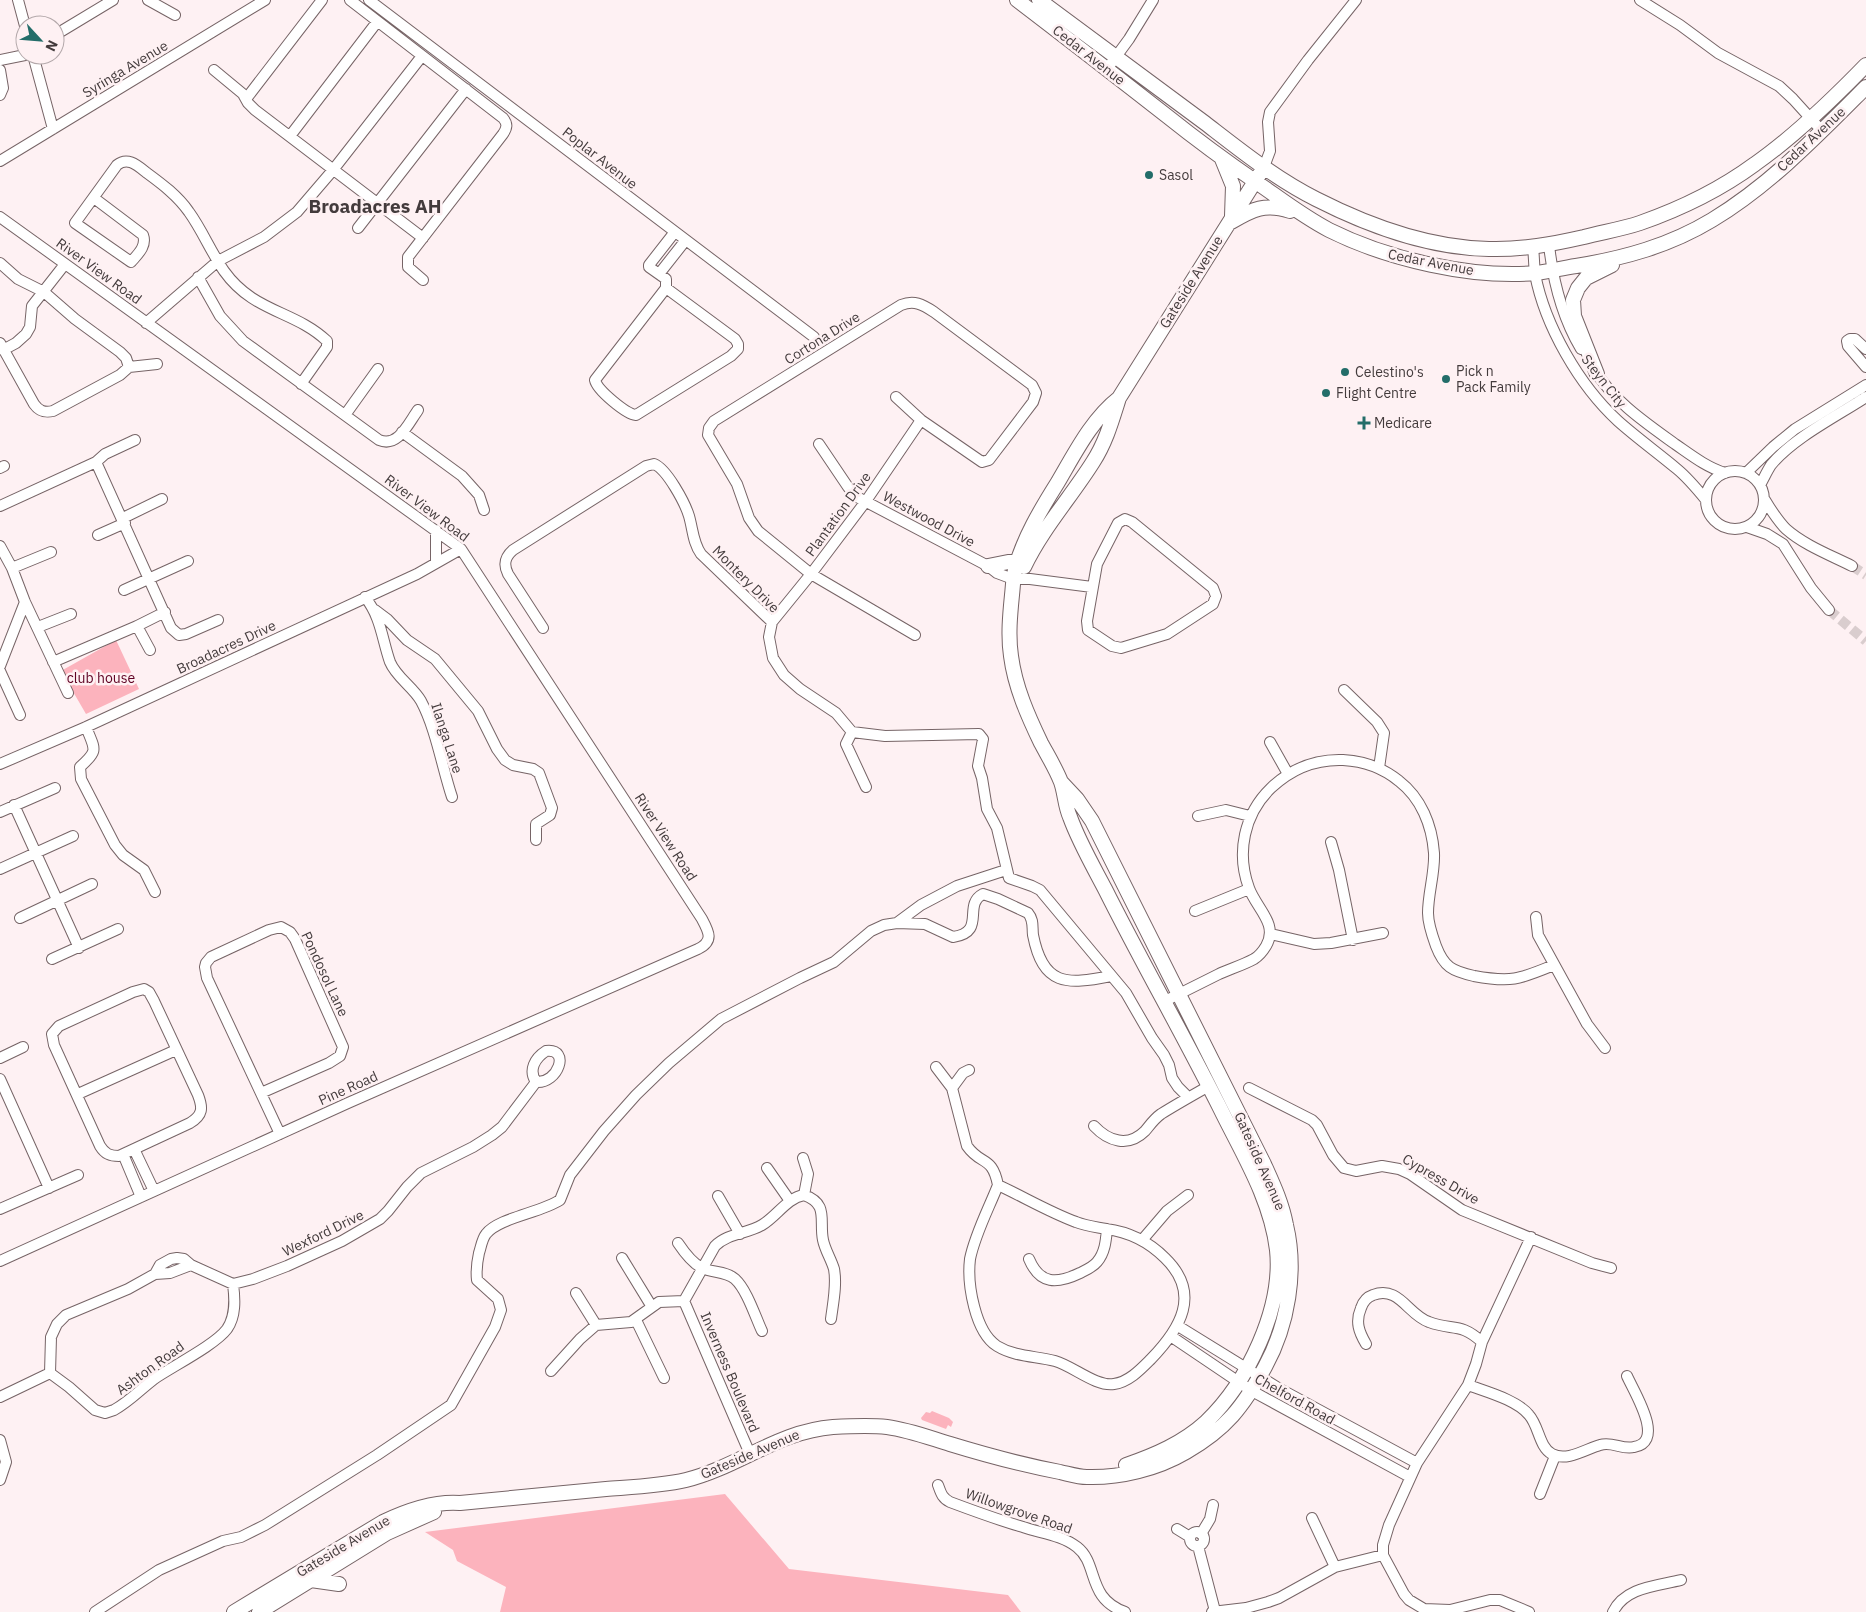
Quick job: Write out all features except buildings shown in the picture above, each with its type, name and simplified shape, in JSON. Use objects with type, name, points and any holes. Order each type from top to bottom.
[{"type":"street","points":[[18,0],[22,15]]},
{"type":"street","points":[[65,29],[113,0]]},
{"type":"street","points":[[148,0],[175,15]]},
{"type":"street","name":"Syringa Avenue","points":[[0,162],[265,0]]},
{"type":"street","points":[[246,99],[322,0]]},
{"type":"street","points":[[350,0],[503,118],[506,123],[506,128],[408,257],[407,264],[410,270],[423,280]]},
{"type":"street","name":"Poplar Avenue","points":[[369,0],[814,337]]},
{"type":"street","name":"Cedar Avenue","points":[[1017,0],[1222,159],[1300,214],[1353,241],[1407,260],[1467,270],[1497,273],[1535,273],[1614,260],[1642,252],[1691,232],[1739,202],[1763,184],[1822,131],[1866,87]]},
{"type":"street","name":"Cedar Avenue","points":[[1039,0],[1264,167],[1314,198],[1349,215],[1398,233],[1458,246],[1488,249],[1549,245],[1639,223],[1721,186],[1755,164],[1810,118],[1866,65]]},
{"type":"street","points":[[1106,69],[1116,58],[1153,0]]},
{"type":"street","points":[[1264,167],[1270,151],[1268,122],[1270,112],[1308,60],[1356,0]]},
{"type":"street","points":[[1640,0],[1680,25],[1718,53],[1780,86],[1822,131]]},
{"type":"street","points":[[290,136],[378,22]]},
{"type":"street","points":[[146,323],[218,261],[256,242],[280,226],[311,198],[422,56]]},
{"type":"street","points":[[0,60],[15,57]]},
{"type":"street","points":[[36,65],[53,129]]},
{"type":"street","points":[[0,70],[3,88],[0,95]]},
{"type":"street","points":[[214,70],[238,89],[255,110],[422,238]]},
{"type":"street","points":[[358,228],[466,89]]},
{"type":"street","points":[[1222,159],[1233,186],[1231,221]]},
{"type":"street","points":[[94,198],[137,228],[145,238],[144,246],[131,262],[75,223],[119,163],[131,162],[161,184],[182,203],[228,276],[246,296],[307,326],[327,342],[327,347],[301,384]]},
{"type":"street","name":"Gateside Avenue","points":[[1066,1473],[1126,1465],[1161,1452],[1205,1423],[1216,1412],[1238,1382],[1264,1335],[1273,1304],[1276,1285],[1277,1251],[1269,1216],[1257,1184],[1165,1000],[1139,956],[1075,830],[1066,805],[1062,783],[1025,708],[1014,672],[1010,611],[1018,560],[1032,528],[1076,450],[1104,412],[1119,398],[1264,167]]},
{"type":"street","points":[[1231,221],[1252,210],[1261,208],[1279,207],[1300,214]]},
{"type":"street","name":"River View Road","points":[[0,217],[461,549],[702,919],[707,928],[708,941]]},
{"type":"street","points":[[666,288],[735,339],[738,349],[731,356],[636,415],[630,414],[598,386],[595,382],[596,377],[666,288],[666,279],[648,265],[674,232]]},
{"type":"street","points":[[659,274],[685,241]]},
{"type":"street","name":"Steyn City","points":[[1549,245],[1556,288],[1569,325],[1597,374],[1611,392],[1657,431],[1700,461],[1725,473]]},
{"type":"street","name":"Steyn City","points":[[1533,247],[1535,273],[1556,336],[1586,385],[1619,422],[1678,470],[1706,500]]},
{"type":"street","points":[[1597,374],[1574,316],[1572,308],[1575,293],[1581,283],[1594,273],[1642,252]]},
{"type":"street","points":[[0,263],[18,279],[44,292],[75,319],[124,355],[128,362],[128,367],[124,373],[53,411],[46,412],[37,408],[2,346],[16,343],[28,331],[32,306],[44,292],[65,264]]},
{"type":"street","points":[[198,277],[208,298],[229,326],[258,353],[384,442],[393,441],[418,410]]},
{"type":"street","name":"Cortona Drive","points":[[896,397],[922,420],[980,461],[985,461],[992,456],[1033,402],[1036,393],[1032,385],[934,312],[921,304],[909,302],[901,305],[714,421],[708,432],[710,440],[737,484],[753,525],[811,574],[915,635]]},
{"type":"street","points":[[1866,349],[1855,339],[1850,338],[1847,341],[1849,349],[1866,367]]},
{"type":"street","points":[[128,367],[156,364]]},
{"type":"street","points":[[345,415],[378,369]]},
{"type":"street","points":[[1746,473],[1789,433],[1866,385]]},
{"type":"street","points":[[1760,485],[1770,466],[1780,455],[1866,397]]},
{"type":"street","name":"Gateside Avenue","points":[[1015,583],[1039,540],[1094,461],[1107,436],[1119,398]]},
{"type":"street","name":"Plantation Drive","points":[[772,622],[866,502],[922,420]]},
{"type":"street","points":[[402,432],[462,476],[479,495],[484,510]]},
{"type":"street","points":[[0,506],[96,462],[105,454],[135,440]]},
{"type":"street","name":"Westwood Drive","points":[[819,444],[853,494],[988,566],[1015,583]]},
{"type":"street","points":[[96,462],[171,628],[179,634],[186,634],[218,620]]},
{"type":"street","name":"Montery Drive","points":[[543,628],[508,574],[505,566],[508,556],[513,550],[646,466],[654,464],[664,470],[686,508],[695,542],[701,554],[772,622],[768,637],[769,647],[773,658],[784,675],[800,689],[836,713],[852,732]]},
{"type":"street","points":[[1764,500],[1762,513],[1758,519],[1747,527],[1737,530],[1719,525],[1707,510],[1706,500],[1711,484],[1725,473],[1739,471],[1746,473],[1760,485],[1764,500],[1778,521],[1788,530],[1804,542],[1852,566]]},
{"type":"street","points":[[98,535],[162,499]]},
{"type":"street","points":[[1125,519],[1132,522],[1213,588],[1216,596],[1213,604],[1167,634],[1121,648],[1112,646],[1088,630],[1087,621],[1092,587],[1097,564],[1118,523],[1125,519]]},
{"type":"street","points":[[1747,527],[1767,534],[1783,544],[1811,588],[1829,610]]},
{"type":"street","points":[[436,530],[436,562]]},
{"type":"street","points":[[0,546],[12,568],[68,693]]},
{"type":"street","name":"Broadacres Drive","points":[[0,764],[86,727],[417,574],[461,549]]},
{"type":"street","points":[[12,568],[51,552]]},
{"type":"street","points":[[988,566],[1018,560]]},
{"type":"street","points":[[124,590],[188,561]]},
{"type":"street","points":[[1015,583],[1030,579],[1092,587]]},
{"type":"street","name":"Ilanga Lane","points":[[365,598],[407,640],[434,657],[478,711],[497,749],[508,762],[536,770],[541,777],[552,808],[550,815],[536,824],[536,840]]},
{"type":"street","points":[[0,666],[26,602]]},
{"type":"street","name":"Ilanga Lane","points":[[375,610],[391,663],[418,698],[427,714],[452,797]]},
{"type":"street","points":[[53,662],[165,612]]},
{"type":"street","points":[[38,627],[71,614]]},
{"type":"street","points":[[137,626],[150,650]]},
{"type":"street","points":[[0,671],[20,715]]},
{"type":"street","points":[[1344,690],[1377,722],[1384,733],[1378,768]]},
{"type":"street","points":[[86,727],[94,749],[93,756],[80,767],[81,779],[115,845],[123,855],[144,870],[154,892]]},
{"type":"street","points":[[866,787],[846,744],[852,732],[886,736],[979,734],[983,739],[978,766],[982,778],[984,797],[987,809],[997,828],[1008,878],[1040,890],[1070,924],[1126,993],[1154,1043],[1164,1055],[1172,1078],[1188,1097]]},
{"type":"street","points":[[1270,742],[1288,774]]},
{"type":"street","points":[[1165,1000],[1255,958],[1267,944],[1271,934],[1270,926],[1249,889],[1243,861],[1245,828],[1250,816],[1265,794],[1288,774],[1309,765],[1334,760],[1357,762],[1378,768],[1406,786],[1422,807],[1432,837],[1434,854],[1428,922],[1442,960],[1447,966],[1458,972],[1506,980],[1524,977],[1554,965]]},
{"type":"street","name":"Gateside Avenue","points":[[234,1612],[391,1518],[408,1511],[440,1504],[673,1482],[701,1475],[779,1440],[804,1431],[832,1427],[888,1427],[1022,1464],[1084,1477],[1106,1476],[1147,1468],[1174,1459],[1220,1429],[1238,1411],[1252,1391],[1278,1338],[1286,1312],[1291,1263],[1287,1228],[1276,1190],[1264,1164],[1092,821],[1077,799],[1062,783]]},
{"type":"street","points":[[0,812],[55,788]]},
{"type":"street","points":[[14,805],[79,948]]},
{"type":"street","points":[[1198,816],[1226,810],[1250,816]]},
{"type":"street","points":[[0,869],[74,836]]},
{"type":"street","points":[[1331,842],[1339,870],[1353,940]]},
{"type":"street","points":[[897,923],[921,905],[957,886],[1006,870]]},
{"type":"street","points":[[20,918],[92,884]]},
{"type":"street","points":[[1195,912],[1249,889]]},
{"type":"street","points":[[95,1612],[159,1570],[223,1541],[241,1537],[265,1525],[377,1455],[451,1405],[495,1327],[501,1310],[498,1299],[477,1280],[478,1257],[485,1235],[502,1222],[537,1211],[560,1200],[570,1175],[629,1102],[669,1063],[721,1019],[809,975],[816,969],[834,962],[871,931],[884,925],[897,923],[925,924],[954,937],[967,933],[973,924],[975,903],[978,897],[983,894],[1028,913],[1031,917],[1036,948],[1042,964],[1050,974],[1072,980],[1088,981],[1111,976]]},
{"type":"street","points":[[1536,917],[1538,934],[1554,965],[1587,1024],[1605,1048]]},
{"type":"street","name":"Pondosol Lane","points":[[261,1093],[340,1056],[343,1047],[295,939],[290,932],[281,927],[269,930],[211,957],[206,962],[205,967],[207,978],[217,1002],[280,1134]]},
{"type":"street","points":[[52,959],[118,929]]},
{"type":"street","points":[[1271,934],[1314,944],[1353,940],[1383,933]]},
{"type":"street","name":"Pine Road","points":[[0,1261],[348,1103],[698,949],[708,941]]},
{"type":"street","points":[[144,989],[149,992],[154,1000],[202,1105],[201,1113],[190,1123],[123,1154],[113,1156],[102,1150],[78,1094],[54,1045],[53,1032],[58,1026],[133,992],[144,989]]},
{"type":"street","points":[[0,1058],[23,1047]]},
{"type":"street","points":[[78,1094],[176,1050]]},
{"type":"street","points":[[936,1067],[952,1088],[967,1146],[971,1152],[992,1166],[998,1185],[973,1248],[970,1266],[976,1317],[984,1334],[993,1343],[1008,1351],[1068,1366],[1098,1382],[1114,1384],[1123,1382],[1140,1370],[1172,1337],[1178,1326],[1184,1306],[1183,1285],[1173,1266],[1143,1239],[1125,1232],[1079,1223],[998,1185]]},
{"type":"street","points":[[952,1088],[959,1077],[969,1070]]},
{"type":"street","points":[[0,1080],[49,1188]]},
{"type":"street","name":"Wexford Drive","points":[[233,1284],[259,1277],[307,1258],[371,1226],[388,1211],[421,1173],[473,1147],[497,1131],[536,1082]]},
{"type":"street","points":[[1094,1126],[1103,1136],[1121,1142],[1129,1141],[1144,1132],[1159,1116],[1209,1086]]},
{"type":"street","name":"Cypress Drive","points":[[1249,1088],[1312,1120],[1317,1125],[1333,1155],[1344,1168],[1356,1171],[1382,1166],[1399,1169],[1410,1174],[1462,1210],[1592,1263],[1611,1268]]},
{"type":"street","points":[[134,1149],[154,1191]]},
{"type":"street","points":[[123,1154],[141,1197]]},
{"type":"street","points":[[803,1158],[808,1174],[804,1195]]},
{"type":"street","points":[[767,1168],[790,1201]]},
{"type":"street","points":[[0,1209],[78,1175]]},
{"type":"street","points":[[551,1371],[580,1339],[596,1325],[626,1323],[636,1320],[652,1307],[664,1301],[684,1301],[715,1246],[721,1240],[762,1225],[790,1201],[804,1195],[815,1200],[822,1213],[824,1242],[834,1269],[835,1280],[831,1320]]},
{"type":"street","points":[[1143,1239],[1167,1211],[1188,1195]]},
{"type":"street","points":[[718,1196],[740,1234]]},
{"type":"street","points":[[1029,1259],[1036,1272],[1048,1280],[1055,1281],[1073,1276],[1097,1263],[1105,1246],[1107,1229]]},
{"type":"street","points":[[1529,1612],[1500,1600],[1490,1600],[1450,1610],[1423,1610],[1404,1594],[1383,1555],[1383,1545],[1388,1525],[1417,1463],[1468,1385],[1482,1342],[1531,1237]]},
{"type":"street","points":[[678,1243],[692,1261],[703,1268],[734,1278],[745,1294],[762,1331]]},
{"type":"street","points":[[0,1397],[50,1373],[51,1337],[55,1326],[61,1318],[73,1310],[128,1289],[155,1274],[160,1265],[177,1258],[184,1259],[191,1265],[233,1284]]},
{"type":"street","points":[[622,1258],[652,1307]]},
{"type":"street","name":"Ashton Road","points":[[50,1373],[69,1386],[95,1410],[105,1413],[114,1410],[164,1372],[201,1349],[228,1328],[234,1313],[233,1284]]},
{"type":"street","points":[[576,1293],[596,1325]]},
{"type":"street","points":[[1366,1344],[1357,1323],[1362,1304],[1368,1297],[1383,1293],[1399,1298],[1424,1320],[1435,1324],[1461,1328],[1473,1334],[1482,1342]]},
{"type":"street","name":"Inverness Boulevard","points":[[684,1301],[750,1454]]},
{"type":"street","points":[[636,1320],[664,1378]]},
{"type":"street","name":"Chelford Road","points":[[1178,1326],[1288,1393],[1417,1463]]},
{"type":"street","name":"Chelford Road","points":[[1172,1337],[1252,1391],[1410,1477]]},
{"type":"street","points":[[1219,1368],[1226,1355]]},
{"type":"street","points":[[1468,1385],[1515,1404],[1524,1410],[1534,1422],[1549,1453],[1555,1456],[1569,1456],[1604,1444],[1634,1448],[1648,1437],[1649,1425],[1627,1376]]},
{"type":"street","points":[[0,1440],[6,1462],[0,1480]]},
{"type":"street","points":[[1540,1494],[1555,1456]]},
{"type":"street","name":"Willowgrove Road","points":[[938,1485],[944,1499],[950,1502],[1012,1524],[1061,1538],[1076,1546],[1086,1560],[1099,1593],[1113,1606],[1125,1612]]},
{"type":"street","name":"Gateside Avenue","points":[[259,1612],[399,1527],[460,1503]]},
{"type":"street","points":[[1198,1546],[1203,1541],[1202,1534],[1214,1505]]},
{"type":"street","points":[[1312,1518],[1335,1567]]},
{"type":"street","points":[[1177,1529],[1190,1537]]},
{"type":"street","points":[[1190,1537],[1196,1532],[1202,1534]]},
{"type":"street","points":[[1190,1537],[1191,1544],[1198,1546]]},
{"type":"street","points":[[1198,1546],[1214,1612],[1246,1608],[1268,1602],[1279,1598],[1312,1578],[1335,1567],[1383,1555]]},
{"type":"street","points":[[311,1580],[339,1584]]},
{"type":"street","points":[[1613,1612],[1621,1600],[1635,1591],[1681,1580]]},
{"type":"green space","name":"club house","points":[[116,640],[139,689],[86,714],[61,671]]},
{"type":"green space","points":[[932,1411],[949,1418],[953,1422],[951,1427],[948,1425],[946,1429],[922,1420],[921,1418],[926,1412],[930,1413]]},
{"type":"green space","points":[[725,1494],[789,1569],[1008,1595],[1021,1612],[500,1612],[506,1587],[457,1561],[453,1550],[425,1532]]},
{"type":"tunnel","points":[[1852,566],[1866,575]]},
{"type":"tunnel","points":[[1829,610],[1866,641]]},
{"type":"place","name":"Sasol","points":[[1149,175]]},
{"type":"place","name":"Celestino's","points":[[1345,372]]},
{"type":"place","name":"Pick n Pack Family","points":[[1446,379]]},
{"type":"place","name":"Flight Centre","points":[[1326,393]]},
{"type":"place","name":"Medicare","points":[[1364,423]]},
{"type":"district","name":"Broadacres AH","points":[[375,206]]}]
